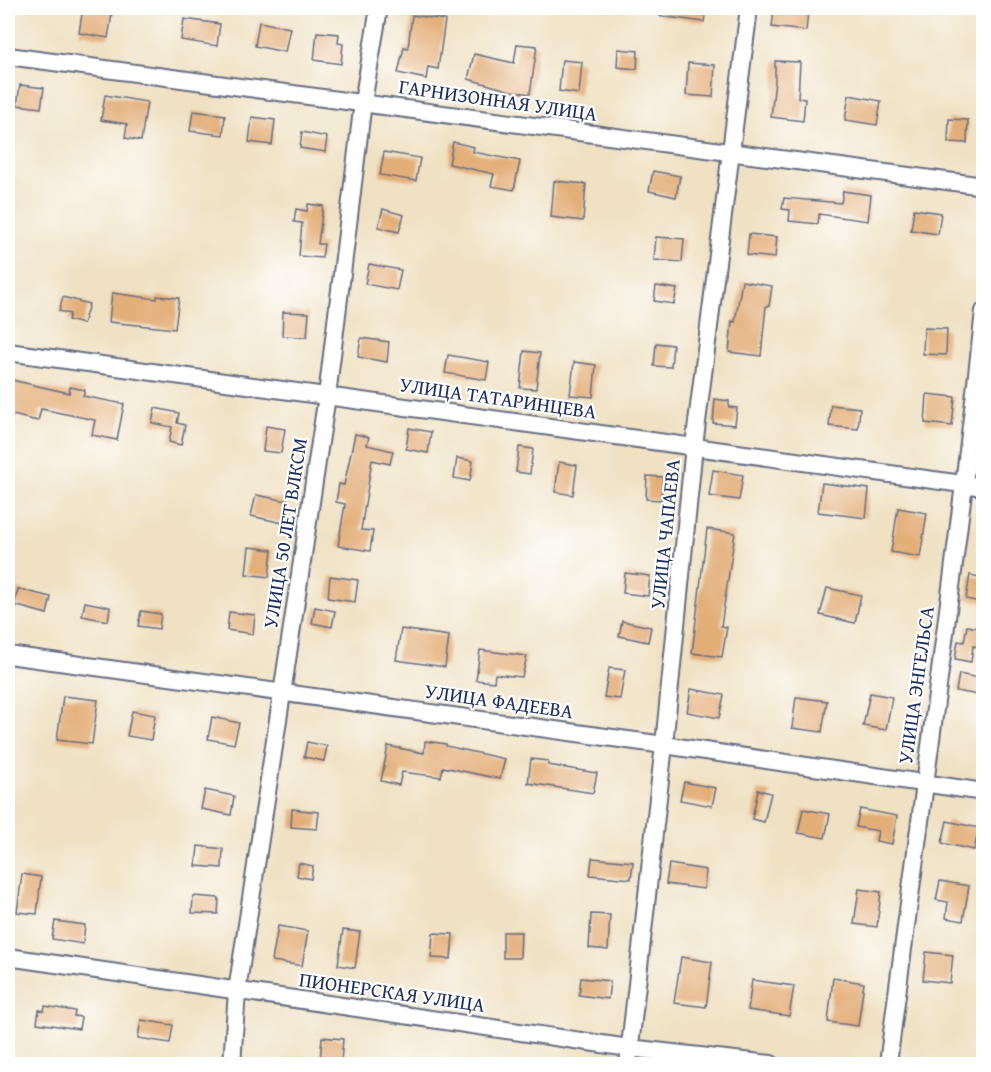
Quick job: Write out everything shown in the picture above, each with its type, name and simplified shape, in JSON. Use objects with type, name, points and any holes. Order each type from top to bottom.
[{"type":"street","name":"УЛИЦА 50 ЛЕТ ВЛКСМ","points":[[232,1065],[237,991],[327,396],[363,102],[379,8]]},
{"type":"street","name":"УЛИЦА ЧАПАЕВА","points":[[628,1056],[664,745],[694,446],[749,8]]},
{"type":"street","name":"ГАРНИЗОННАЯ УЛИЦА","points":[[8,56],[984,186]]},
{"type":"street","name":"УЛИЦА ЭНГЕЛЬСА","points":[[888,1065],[965,484],[984,310]]},
{"type":"street","name":"УЛИЦА ТАТАРИНЦЕВА","points":[[8,352],[984,487]]},
{"type":"street","name":"УЛИЦА ФАДЕЕВА","points":[[8,655],[664,745],[984,792]]},
{"type":"street","name":"ПИОНЕРСКАЯ УЛИЦА","points":[[8,957],[237,991],[628,1056],[771,1065]]},
{"type":"building","points":[[83,8],[113,8],[108,38],[79,33]]},
{"type":"building","points":[[661,8],[706,8],[704,22],[660,16]]},
{"type":"building","points":[[774,8],[808,12],[806,31],[772,27]]},
{"type":"building","points":[[412,15],[445,20],[438,69],[428,67],[426,79],[398,73],[404,47],[408,48]]},
{"type":"building","points":[[184,19],[220,24],[217,46],[181,40]]},
{"type":"building","points":[[259,22],[290,28],[285,52],[255,46]]},
{"type":"building","points":[[317,32],[339,34],[338,43],[343,44],[341,64],[314,60]]},
{"type":"building","points":[[517,44],[537,46],[530,94],[468,79],[474,54],[514,63]]},
{"type":"building","points":[[618,49],[638,51],[637,69],[617,67]]},
{"type":"building","points":[[562,60],[582,62],[579,94],[559,91]]},
{"type":"building","points":[[775,61],[800,62],[798,98],[805,99],[803,121],[771,117]]},
{"type":"building","points":[[688,63],[715,65],[713,97],[686,95]]},
{"type":"building","points":[[20,85],[44,88],[41,108],[17,105]]},
{"type":"building","points":[[105,95],[147,102],[141,141],[125,138],[127,124],[101,120]]},
{"type":"building","points":[[849,95],[881,101],[877,125],[845,120]]},
{"type":"building","points":[[193,111],[225,115],[223,135],[190,131]]},
{"type":"building","points":[[252,117],[275,120],[272,145],[249,142]]},
{"type":"building","points":[[949,119],[968,120],[967,143],[948,142]]},
{"type":"building","points":[[302,132],[327,137],[325,152],[300,148]]},
{"type":"building","points":[[453,142],[474,147],[473,152],[520,161],[514,190],[491,186],[494,174],[449,164]]},
{"type":"building","points":[[384,152],[420,158],[416,181],[380,175]]},
{"type":"building","points":[[653,171],[680,176],[676,197],[649,191]]},
{"type":"building","points":[[554,181],[586,184],[583,221],[551,217]]},
{"type":"building","points":[[843,191],[871,195],[868,221],[819,214],[818,224],[789,221],[790,210],[782,209],[784,198],[841,203]]},
{"type":"building","points":[[308,204],[323,206],[318,244],[324,244],[322,258],[299,256],[302,223],[294,222],[296,209],[307,211]]},
{"type":"building","points":[[383,209],[404,215],[399,232],[378,227]]},
{"type":"building","points":[[914,209],[941,213],[938,234],[911,230]]},
{"type":"building","points":[[749,234],[777,237],[775,258],[747,255]]},
{"type":"building","points":[[656,237],[684,239],[682,262],[654,260]]},
{"type":"building","points":[[369,264],[401,270],[397,290],[365,284]]},
{"type":"building","points":[[742,281],[772,286],[769,306],[766,306],[761,356],[729,352],[732,321],[735,322]]},
{"type":"building","points":[[656,286],[677,289],[674,304],[654,301]]},
{"type":"building","points":[[112,293],[157,299],[157,296],[179,298],[175,329],[109,322]]},
{"type":"building","points":[[63,297],[89,304],[83,324],[68,320],[70,314],[59,311]]},
{"type":"building","points":[[283,312],[309,313],[307,337],[282,336]]},
{"type":"building","points":[[924,328],[947,329],[946,355],[923,354]]},
{"type":"building","points":[[361,338],[389,342],[387,362],[358,357]]},
{"type":"building","points":[[656,343],[673,345],[671,367],[654,366]]},
{"type":"building","points":[[524,351],[540,353],[536,389],[520,388]]},
{"type":"building","points":[[448,355],[489,362],[486,380],[445,373]]},
{"type":"building","points":[[574,362],[596,365],[593,397],[570,395]]},
{"type":"building","points":[[12,380],[69,393],[70,387],[85,390],[83,396],[124,404],[117,440],[92,435],[95,420],[41,409],[38,421],[8,414]]},
{"type":"building","points":[[927,394],[955,397],[952,426],[925,423]]},
{"type":"building","points":[[715,399],[729,401],[729,407],[737,408],[735,425],[713,423]]},
{"type":"building","points":[[831,405],[860,408],[858,429],[829,426]]},
{"type":"building","points":[[155,408],[179,413],[177,423],[185,425],[181,445],[169,442],[172,427],[152,423]]},
{"type":"building","points":[[266,426],[285,429],[281,453],[263,451]]},
{"type":"building","points":[[409,428],[431,432],[428,453],[406,449]]},
{"type":"building","points":[[355,434],[369,437],[367,445],[393,451],[390,464],[372,460],[361,530],[373,531],[370,551],[338,546],[345,504],[336,502],[339,484],[344,485]]},
{"type":"building","points":[[519,447],[533,449],[530,474],[516,472]]},
{"type":"building","points":[[457,458],[473,461],[470,481],[454,478]]},
{"type":"building","points":[[559,462],[577,465],[573,495],[555,492]]},
{"type":"building","points":[[713,470],[743,475],[739,500],[709,496]]},
{"type":"building","points":[[647,476],[663,477],[661,500],[646,499]]},
{"type":"building","points":[[822,483],[869,489],[866,518],[818,512]]},
{"type":"building","points":[[256,495],[288,501],[283,523],[251,516]]},
{"type":"building","points":[[898,508],[927,513],[920,557],[891,552]]},
{"type":"building","points":[[707,529],[735,533],[721,626],[727,627],[722,657],[692,653]]},
{"type":"building","points":[[249,547],[272,550],[269,577],[246,574]]},
{"type":"building","points":[[625,573],[650,576],[648,596],[623,593]]},
{"type":"building","points":[[970,575],[984,578],[984,603],[966,599]]},
{"type":"building","points":[[330,576],[358,580],[355,602],[328,598]]},
{"type":"building","points":[[827,588],[861,595],[855,623],[820,615]]},
{"type":"building","points":[[18,589],[51,597],[47,614],[14,605]]},
{"type":"building","points":[[85,602],[110,607],[108,621],[82,616]]},
{"type":"building","points":[[315,607],[335,611],[332,627],[312,623]]},
{"type":"building","points":[[141,611],[161,614],[159,629],[138,626]]},
{"type":"building","points":[[229,612],[255,615],[253,634],[227,630]]},
{"type":"building","points":[[622,621],[651,627],[648,642],[619,636]]},
{"type":"building","points":[[967,626],[984,629],[984,648],[973,646],[971,662],[955,659],[958,641],[964,642]]},
{"type":"building","points":[[401,629],[449,636],[445,667],[396,660]]},
{"type":"building","points":[[480,650],[527,656],[522,677],[495,674],[494,682],[476,680]]},
{"type":"building","points":[[609,668],[625,670],[620,699],[604,697]]},
{"type":"building","points":[[959,674],[984,679],[984,696],[956,691]]},
{"type":"building","points":[[691,689],[724,695],[719,718],[687,712]]},
{"type":"building","points":[[870,693],[892,697],[886,730],[863,726]]},
{"type":"building","points":[[63,696],[98,700],[92,744],[57,740]]},
{"type":"building","points":[[796,697],[827,701],[822,732],[792,728]]},
{"type":"building","points":[[132,711],[155,715],[151,740],[127,736]]},
{"type":"building","points":[[212,717],[239,723],[234,744],[208,739]]},
{"type":"building","points":[[425,741],[505,759],[500,779],[443,767],[441,777],[402,772],[399,785],[381,781],[388,746],[424,753]]},
{"type":"building","points":[[307,742],[327,746],[324,761],[304,757]]},
{"type":"building","points":[[531,759],[548,761],[548,765],[597,773],[593,793],[528,783]]},
{"type":"building","points":[[684,782],[716,788],[712,806],[680,800]]},
{"type":"building","points":[[205,790],[234,796],[231,815],[201,809]]},
{"type":"building","points":[[758,790],[771,793],[764,822],[752,819]]},
{"type":"building","points":[[292,809],[319,812],[317,829],[291,827]]},
{"type":"building","points":[[803,809],[830,814],[825,838],[798,833]]},
{"type":"building","points":[[860,809],[897,816],[892,844],[876,841],[878,831],[856,827]]},
{"type":"building","points":[[947,821],[979,828],[974,850],[942,843]]},
{"type":"building","points":[[198,846],[223,849],[222,868],[196,866]]},
{"type":"building","points":[[592,858],[633,862],[631,879],[590,875]]},
{"type":"building","points":[[299,863],[313,866],[311,879],[297,876]]},
{"type":"building","points":[[669,864],[706,870],[704,889],[666,884]]},
{"type":"building","points":[[22,874],[41,877],[37,914],[17,912]]},
{"type":"building","points":[[940,881],[969,886],[963,921],[946,918],[948,902],[936,900]]},
{"type":"building","points":[[859,889],[881,892],[877,927],[854,924]]},
{"type":"building","points":[[193,896],[219,898],[218,914],[192,913]]},
{"type":"building","points":[[591,914],[610,915],[608,950],[589,948]]},
{"type":"building","points":[[55,921],[85,925],[83,944],[52,939]]},
{"type":"building","points":[[278,926],[308,931],[302,966],[272,961]]},
{"type":"building","points":[[343,930],[360,932],[355,968],[338,965]]},
{"type":"building","points":[[503,932],[521,932],[520,958],[503,958]]},
{"type":"building","points":[[433,933],[453,934],[451,959],[431,958]]},
{"type":"building","points":[[926,952],[953,955],[950,983],[923,980]]},
{"type":"building","points":[[681,957],[712,962],[706,1007],[674,1003]]},
{"type":"building","points":[[581,978],[610,981],[608,999],[579,995]]},
{"type":"building","points":[[833,978],[864,983],[858,1026],[828,1022]]},
{"type":"building","points":[[752,980],[794,986],[789,1016],[748,1010]]},
{"type":"building","points":[[45,1006],[75,1011],[74,1016],[81,1017],[79,1029],[37,1023],[39,1010],[44,1011]]},
{"type":"building","points":[[141,1020],[173,1025],[170,1043],[138,1038]]},
{"type":"building","points":[[322,1037],[343,1039],[341,1062],[320,1061]]}]
